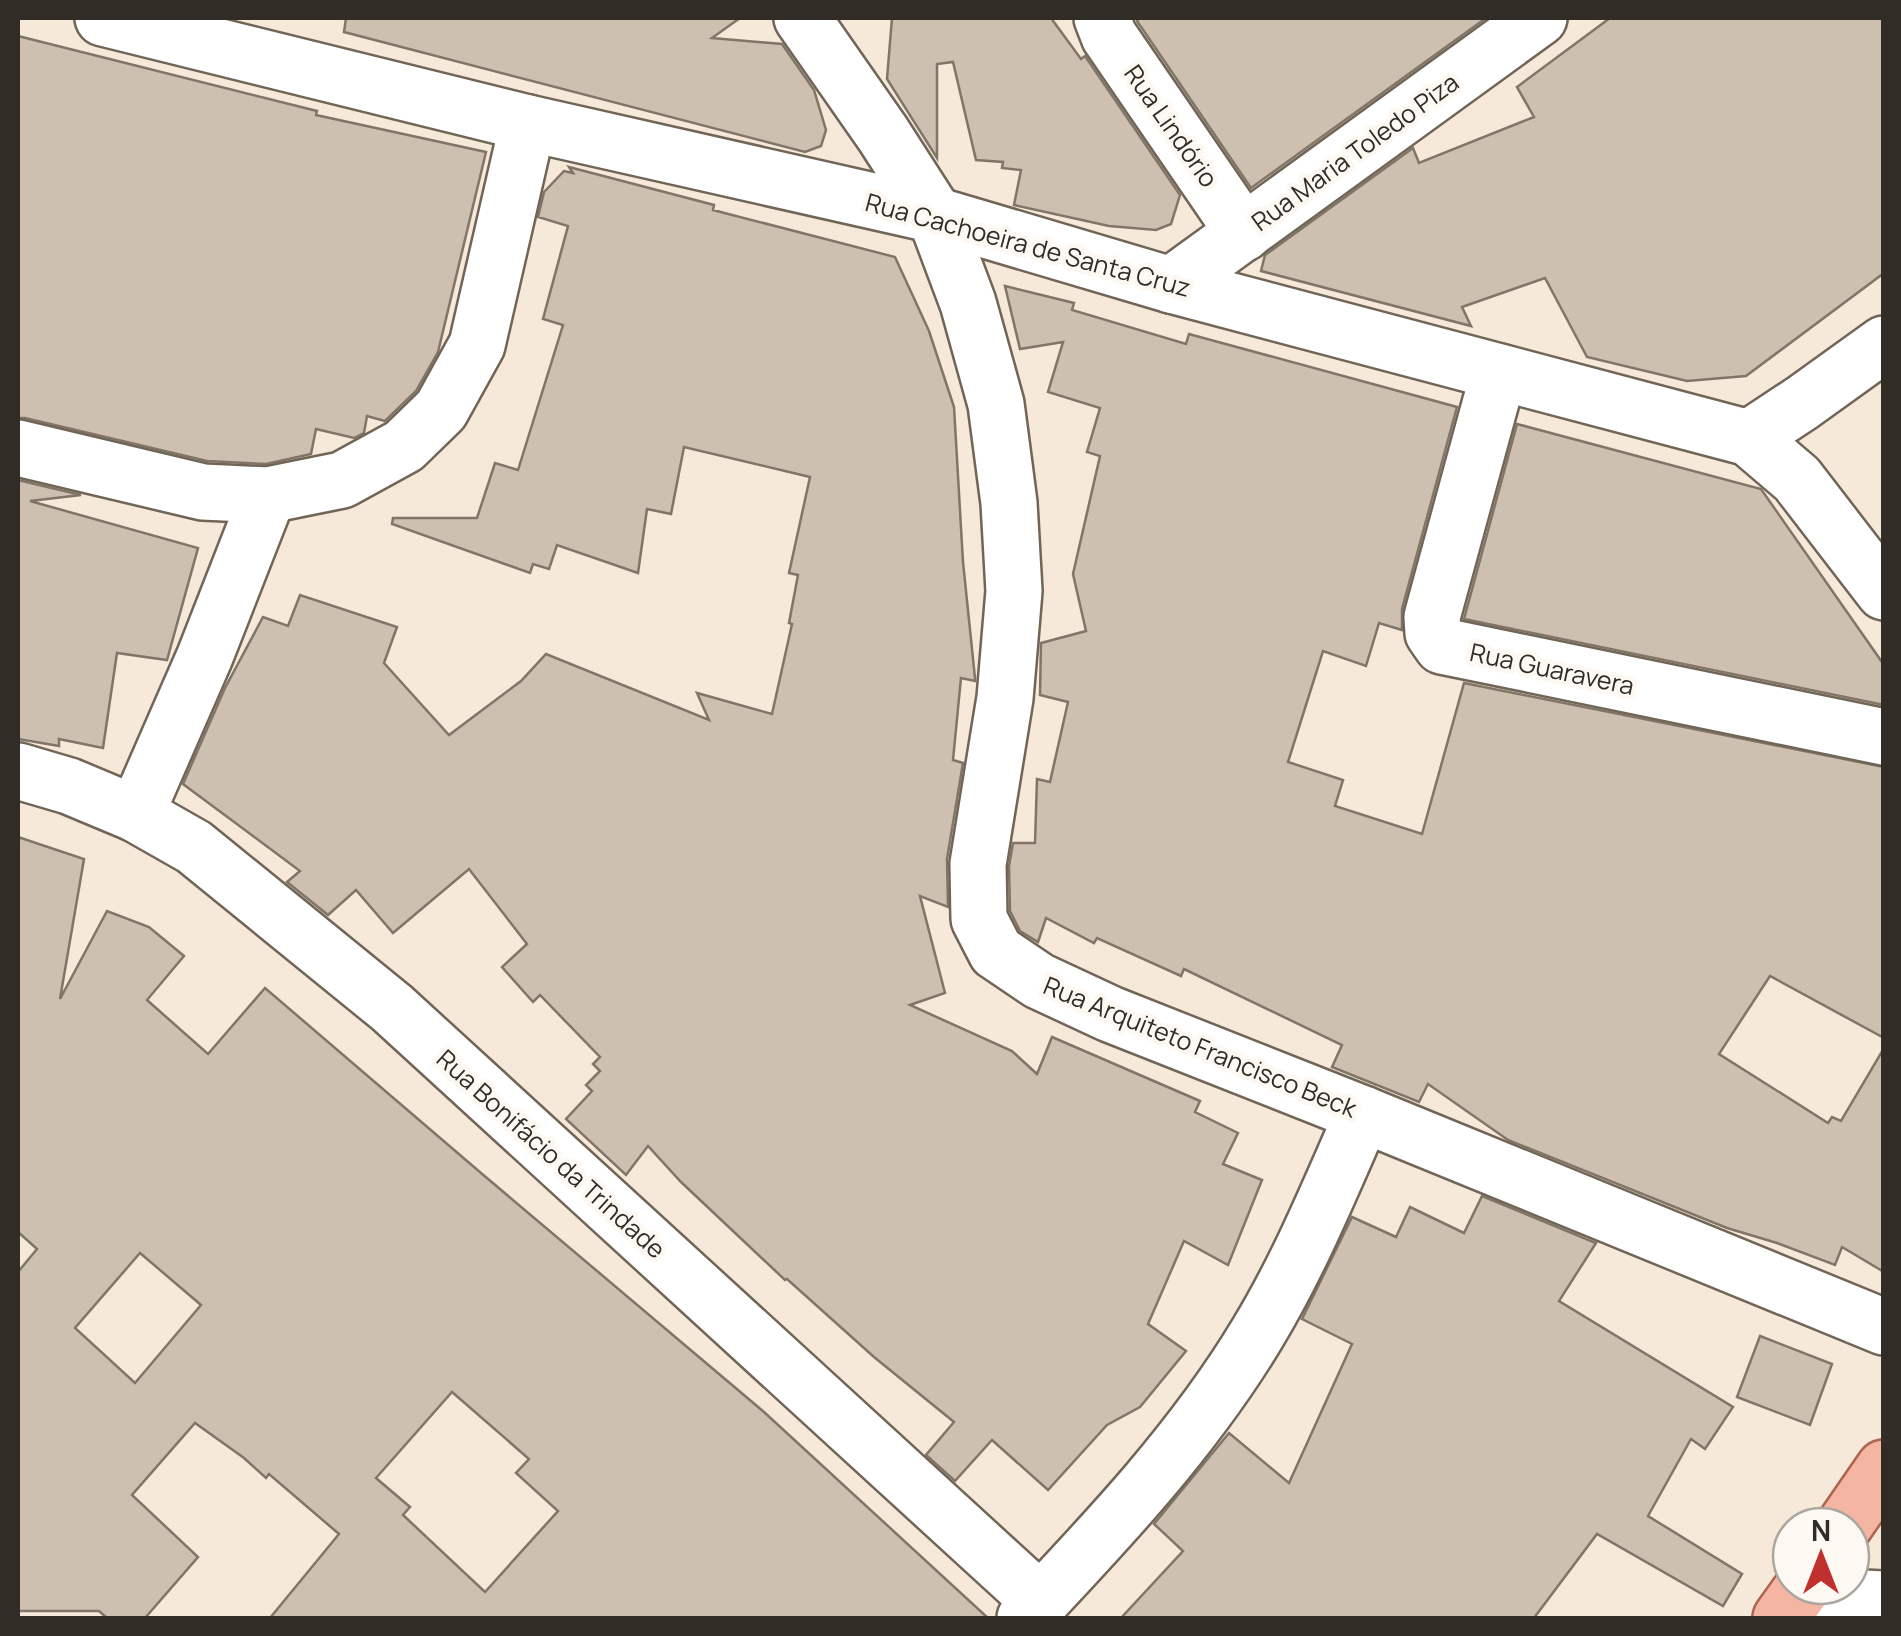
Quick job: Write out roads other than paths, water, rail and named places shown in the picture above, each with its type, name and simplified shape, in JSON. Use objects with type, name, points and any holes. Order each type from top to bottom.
[{"type":"main road","points":[[1858,1506],[1884,1468]]},
{"type":"street","name":"Rua Cachoeira de Santa Cruz","points":[[103,18],[528,123],[935,215],[1171,285],[1749,438],[1797,479],[1884,592]]},
{"type":"street","name":"Rua Arquiteto Francisco Beck","points":[[802,18],[935,215],[968,303],[996,404],[1009,503],[1014,591],[1005,698],[978,864],[979,919],[996,952],[1039,982],[1110,1014],[1884,1327]]},
{"type":"street","name":"Rua Lindório","points":[[1102,18],[1109,36],[1244,233]]},
{"type":"street","name":"Rua Maria Toledo Piza","points":[[1171,285],[1538,18]]},
{"type":"street","points":[[18,448],[203,492],[268,495],[342,480],[404,446],[441,410],[477,345],[528,123]]},
{"type":"street","points":[[1749,438],[1884,344]]},
{"type":"street","name":"Rua Guaravera","points":[[1498,372],[1432,618],[1433,634],[1442,646],[1884,737]]},
{"type":"street","points":[[136,814],[205,656],[268,495]]},
{"type":"street","name":"Rua Bonifácio da Trindade","points":[[18,771],[69,786],[136,814],[194,847],[392,1008],[1033,1610]]},
{"type":"street","points":[[1033,1610],[1207,1410],[1247,1349],[1307,1240],[1363,1114]]}]
